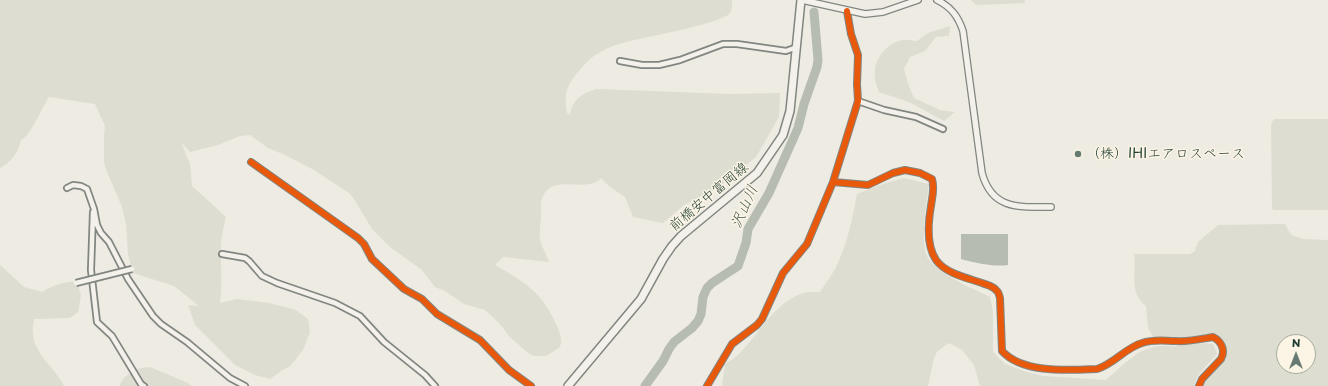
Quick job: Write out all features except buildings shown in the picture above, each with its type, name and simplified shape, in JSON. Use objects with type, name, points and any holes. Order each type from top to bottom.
[{"type":"main road","name":"前橋安中富岡線","points":[[568,386],[641,299],[663,259],[672,246],[681,236],[757,173],[784,135],[790,111],[802,0]]},
{"type":"street","points":[[802,0],[865,14],[883,12],[918,0]]},
{"type":"street","points":[[937,0],[955,12],[963,31],[982,173],[985,184],[995,198],[1001,202],[1020,207],[1051,207]]},
{"type":"street","points":[[707,386],[732,344],[757,325],[762,319],[783,273],[806,244],[833,182],[858,101],[858,55],[851,34],[847,11]]},
{"type":"street","points":[[620,61],[642,65],[659,65],[680,60],[724,44],[737,44],[786,51],[797,47]]},
{"type":"street","points":[[858,101],[884,110],[916,116],[943,129]]},
{"type":"street","points":[[251,162],[358,238],[364,244],[372,259],[404,289],[422,299],[437,314],[480,340],[509,370],[531,386]]},
{"type":"street","points":[[833,182],[868,185],[893,173],[905,170],[912,170],[932,179],[933,192],[929,219],[929,241],[932,252],[936,261],[947,270],[996,289],[1000,298],[1002,351],[1006,356],[1025,365],[1038,368],[1097,369],[1103,367],[1141,343],[1156,340],[1177,342],[1213,337],[1218,340],[1223,348],[1223,355],[1202,379],[1199,386]]},
{"type":"street","points":[[67,188],[74,185],[87,189],[93,205],[97,225],[101,233],[109,242],[128,279],[153,316],[161,324],[187,342],[230,378],[245,386]]},
{"type":"street","points":[[93,205],[91,270],[97,322],[112,336],[141,384],[144,386]]},
{"type":"street","points":[[222,254],[245,258],[249,260],[262,276],[276,283],[335,303],[360,316],[384,342],[425,375],[435,386]]},
{"type":"street","points":[[76,283],[132,269]]},
{"type":"shaded area","points":[[0,0],[732,0],[731,12],[712,22],[623,43],[610,47],[594,56],[581,68],[569,85],[566,95],[567,113],[570,115],[573,105],[578,98],[596,89],[729,94],[780,93],[779,117],[756,157],[715,190],[684,205],[663,223],[633,217],[625,197],[610,187],[601,178],[588,184],[562,184],[548,189],[541,200],[540,239],[549,262],[503,257],[495,265],[531,288],[551,313],[560,334],[561,344],[559,348],[546,356],[534,356],[528,353],[510,337],[499,323],[485,310],[464,304],[445,291],[435,287],[422,270],[390,247],[372,229],[349,193],[314,170],[268,148],[250,135],[240,136],[218,145],[190,152],[181,142],[190,164],[192,186],[226,217],[221,242],[220,303],[237,299],[269,303],[296,310],[308,319],[310,332],[303,350],[290,366],[270,379],[255,375],[235,365],[195,325],[188,305],[199,306],[174,286],[133,273],[128,254],[126,224],[122,207],[104,162],[105,126],[95,104],[49,97],[25,138],[21,140],[14,156],[8,163],[0,168]]},
{"type":"shaded area","points":[[971,0],[1025,0],[1025,3],[976,5]]},
{"type":"shaded area","points":[[950,26],[949,36],[936,37],[925,51],[910,57],[904,69],[914,98],[940,110],[955,112],[944,121],[909,102],[879,92],[875,76],[876,65],[881,55],[889,46],[899,41],[917,41],[928,33]]},
{"type":"shaded area","points":[[1274,119],[1328,119],[1328,210],[1273,210],[1271,124]]},
{"type":"shaded area","points":[[904,178],[929,184],[925,211],[925,251],[928,258],[940,270],[965,285],[990,297],[993,312],[993,352],[1005,364],[1043,376],[1106,380],[1134,356],[1154,347],[1208,343],[1213,344],[1217,354],[1198,375],[1194,386],[980,386],[974,365],[962,350],[949,343],[936,354],[928,386],[722,386],[725,364],[740,353],[778,309],[787,301],[797,296],[808,292],[820,292],[833,272],[843,251],[857,194]]},
{"type":"shaded area","points":[[1285,224],[1291,235],[1304,239],[1328,240],[1328,386],[1202,386],[1206,378],[1224,359],[1224,346],[1218,338],[1213,336],[1201,336],[1177,340],[1153,337],[1148,328],[1146,306],[1140,301],[1135,289],[1134,254],[1190,254],[1195,251],[1198,242],[1218,225]]},
{"type":"shaded area","points":[[961,234],[1008,234],[1008,265],[990,265],[961,259]]},
{"type":"shaded area","points":[[0,265],[24,287],[42,292],[59,284],[77,282],[81,295],[78,312],[70,318],[34,319],[33,327],[34,340],[40,354],[64,386],[0,386]]},
{"type":"shaded area","points":[[150,367],[192,386],[119,386],[124,378],[135,369]]},
{"type":"waterway","name":"沢山川","points":[[645,386],[663,361],[674,342],[692,328],[698,321],[701,314],[703,297],[707,288],[738,266],[746,243],[748,229],[769,193],[798,128],[804,104],[817,67],[818,60],[814,12]]},
{"type":"cycle path","points":[[707,386],[732,344],[757,325],[762,319],[783,273],[807,244],[833,182],[858,101],[858,55],[851,34],[847,11]]},
{"type":"cycle path","points":[[251,162],[358,238],[364,244],[372,259],[404,289],[422,299],[437,314],[480,340],[509,370],[531,386]]},
{"type":"cycle path","points":[[833,182],[868,185],[893,173],[905,170],[920,173],[932,179],[933,189],[929,220],[929,241],[933,254],[936,260],[945,269],[990,286],[998,292],[1000,298],[1002,351],[1011,358],[1022,364],[1047,369],[1097,369],[1109,364],[1130,348],[1146,342],[1159,340],[1185,341],[1213,337],[1222,346],[1222,356],[1221,359],[1202,379],[1199,386]]},
{"type":"place","name":"（株）IHIエアロスペース","points":[[1078,154]]}]
